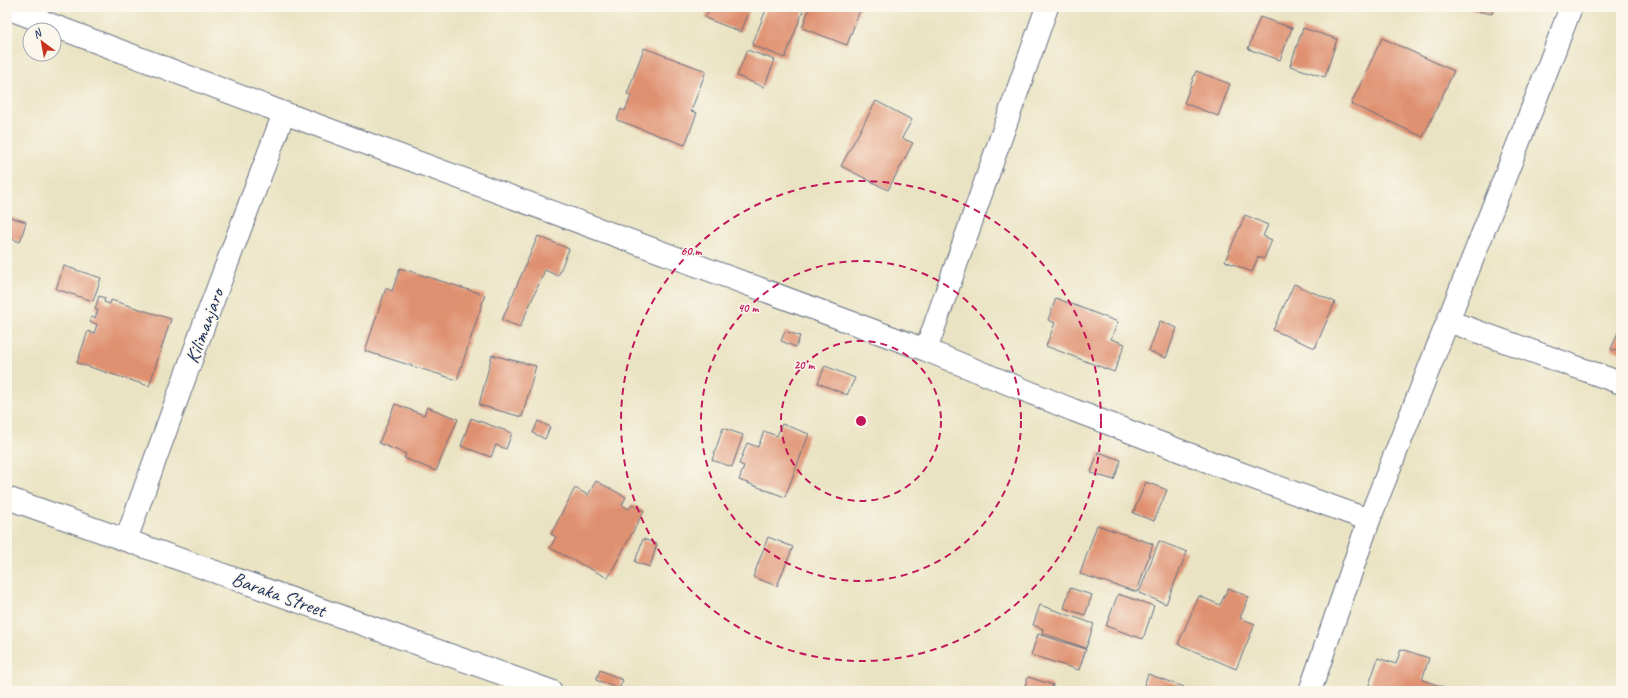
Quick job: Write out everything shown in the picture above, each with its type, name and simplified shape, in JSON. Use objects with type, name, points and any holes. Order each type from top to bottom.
[{"type":"street","points":[[926,350],[1047,7]]},
{"type":"street","points":[[1310,691],[1369,520],[1571,7]]},
{"type":"street","points":[[7,8],[284,114],[926,350],[1073,410],[1369,520]]},
{"type":"street","name":"Kilimanjaro","points":[[126,540],[206,319],[284,114]]},
{"type":"street","points":[[1448,321],[1621,384]]},
{"type":"street","name":"Baraka Street","points":[[7,498],[551,691]]},
{"type":"building","points":[[710,7],[751,7],[741,32],[705,18]]},
{"type":"building","points":[[767,7],[792,7],[803,11],[785,58],[752,45]]},
{"type":"building","points":[[810,7],[861,7],[847,45],[802,28]]},
{"type":"building","points":[[1472,7],[1493,7],[1492,14],[1471,10]]},
{"type":"building","points":[[1260,17],[1292,28],[1280,60],[1248,49]]},
{"type":"building","points":[[1303,28],[1337,39],[1325,77],[1290,66]]},
{"type":"building","points":[[1382,38],[1454,71],[1423,137],[1351,104]]},
{"type":"building","points":[[644,48],[706,71],[691,111],[697,113],[685,145],[617,120],[621,109],[625,111],[631,96],[627,94]]},
{"type":"building","points":[[747,50],[775,60],[764,87],[737,76]]},
{"type":"building","points":[[1196,71],[1230,84],[1218,116],[1184,103]]},
{"type":"building","points":[[876,101],[912,120],[902,138],[913,143],[888,190],[841,166]]},
{"type":"building","points":[[1245,215],[1268,225],[1263,236],[1272,240],[1264,259],[1258,257],[1252,272],[1225,261]]},
{"type":"building","points":[[7,216],[26,222],[20,242],[7,237]]},
{"type":"building","points":[[538,236],[569,249],[558,276],[545,270],[520,327],[502,320]]},
{"type":"building","points":[[64,266],[101,278],[93,301],[56,289]]},
{"type":"building","points":[[400,268],[485,295],[457,380],[365,351],[386,288],[392,291]]},
{"type":"building","points":[[1294,284],[1335,302],[1315,348],[1273,330]]},
{"type":"building","points":[[99,296],[105,298],[104,302],[110,304],[111,300],[171,319],[149,386],[77,363],[88,331],[94,334],[97,324],[90,322],[92,317],[95,318],[98,310],[95,309]]},
{"type":"building","points":[[1056,298],[1118,322],[1111,339],[1125,344],[1114,372],[1046,346],[1055,323],[1048,320]]},
{"type":"building","points":[[1160,321],[1177,328],[1166,358],[1149,351]]},
{"type":"building","points":[[1619,330],[1621,331],[1621,353],[1611,349]]},
{"type":"building","points":[[785,331],[800,336],[796,347],[781,341]]},
{"type":"building","points":[[492,355],[536,366],[522,417],[479,405]]},
{"type":"building","points":[[825,366],[855,378],[847,395],[818,383]]},
{"type":"building","points":[[395,404],[424,415],[427,407],[458,419],[436,471],[404,458],[406,454],[379,443]]},
{"type":"building","points":[[471,418],[512,433],[506,449],[496,445],[491,457],[461,446]]},
{"type":"building","points":[[538,421],[550,427],[545,439],[533,433]]},
{"type":"building","points":[[782,424],[809,434],[785,497],[739,480],[744,466],[739,464],[747,443],[758,447],[764,431],[777,436]]},
{"type":"building","points":[[723,428],[743,435],[732,467],[712,460]]},
{"type":"building","points":[[1098,452],[1121,460],[1114,480],[1091,473]]},
{"type":"building","points":[[596,481],[626,497],[622,505],[629,509],[632,504],[644,511],[608,578],[550,548],[556,537],[551,534],[575,488],[588,495]]},
{"type":"building","points":[[1146,482],[1167,490],[1154,521],[1133,513]]},
{"type":"building","points":[[1097,525],[1153,544],[1137,592],[1080,574]]},
{"type":"building","points":[[768,537],[793,547],[777,586],[753,577]]},
{"type":"building","points":[[643,539],[657,544],[650,567],[635,562]]},
{"type":"building","points":[[1159,541],[1187,552],[1166,604],[1139,593]]},
{"type":"building","points":[[1070,588],[1092,595],[1085,615],[1064,608]]},
{"type":"building","points":[[1228,588],[1249,597],[1240,618],[1255,624],[1236,669],[1178,644],[1199,596],[1220,605]]},
{"type":"building","points":[[1118,594],[1154,606],[1143,639],[1106,626]]},
{"type":"building","points":[[1040,605],[1094,624],[1086,648],[1042,633],[1043,629],[1033,625]]},
{"type":"building","points":[[1038,634],[1086,649],[1079,670],[1031,655]]},
{"type":"building","points":[[1401,649],[1429,658],[1422,680],[1444,687],[1442,691],[1367,691],[1378,658],[1396,664]]},
{"type":"building","points":[[600,670],[623,680],[619,689],[596,680]]},
{"type":"building","points":[[1148,674],[1184,687],[1182,691],[1142,691]]},
{"type":"building","points":[[1028,677],[1053,685],[1051,691],[1023,691]]}]
